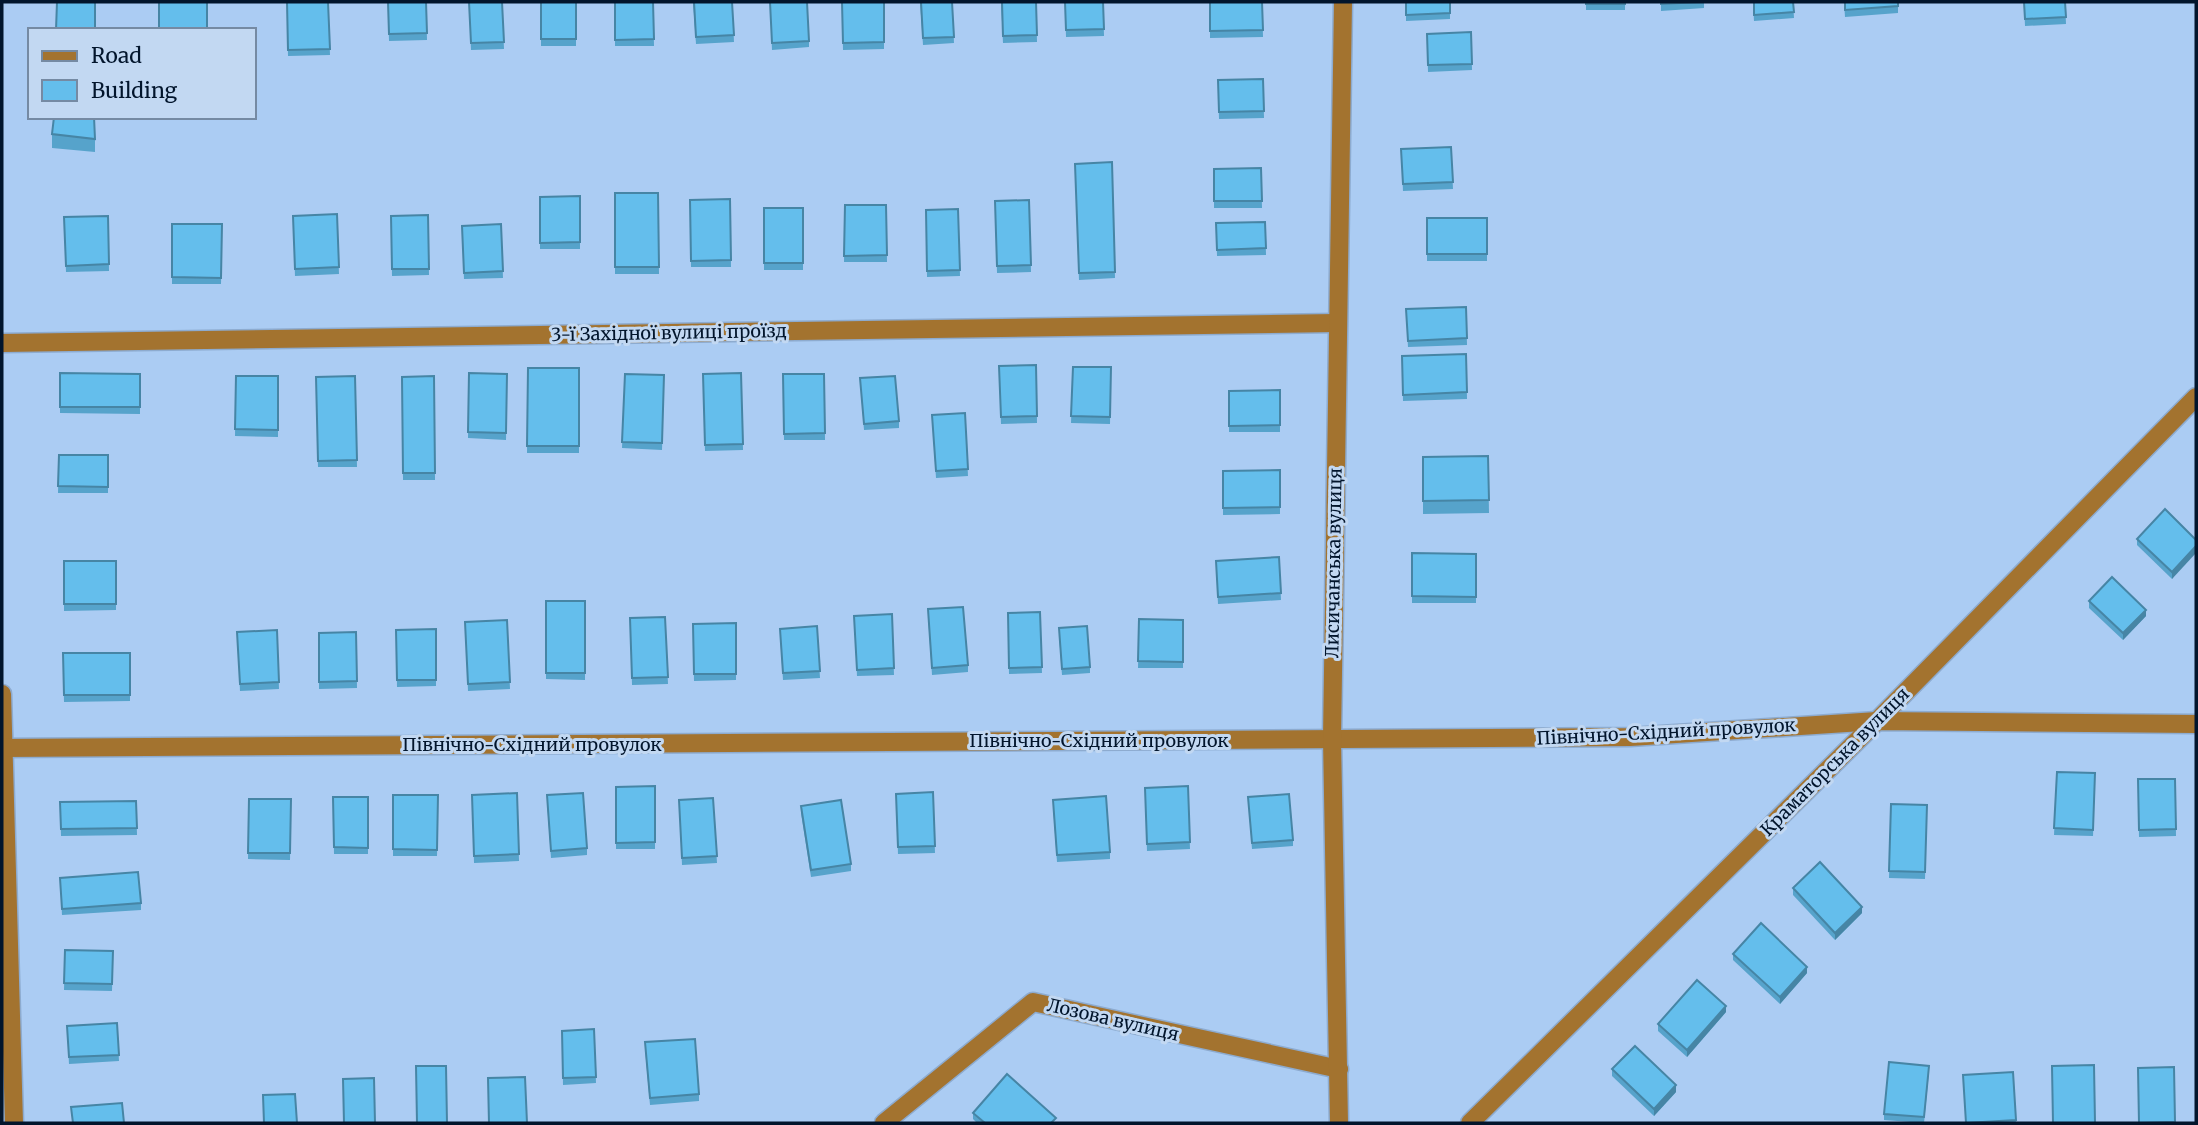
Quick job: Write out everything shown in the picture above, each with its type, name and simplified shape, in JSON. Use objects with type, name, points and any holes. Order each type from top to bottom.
[{"type":"street","name":"Лисичанська вулиця","points":[[1339,1123],[1332,739],[1336,323],[1343,2]]},
{"type":"street","name":"3-ї Західної вулиці проїзд","points":[[2,343],[1336,323]]},
{"type":"street","name":"Краматорська вулиця","points":[[1469,1123],[1877,721],[2196,397]]},
{"type":"street","points":[[2,694],[14,1123]]},
{"type":"street","name":"Північно-Східний провулок","points":[[3,748],[1630,737],[1877,721],[2196,724]]},
{"type":"street","name":"Лозова вулиця","points":[[884,1123],[1033,1002],[1339,1069]]},
{"type":"building","points":[[57,2],[95,2],[95,28],[56,28]]},
{"type":"building","points":[[159,2],[207,2],[207,28],[159,28]]},
{"type":"building","points":[[287,2],[328,2],[330,49],[288,50]]},
{"type":"building","points":[[388,2],[426,2],[427,33],[389,34]]},
{"type":"building","points":[[469,2],[502,2],[504,42],[471,43]]},
{"type":"building","points":[[541,2],[576,2],[576,39],[541,39]]},
{"type":"building","points":[[615,2],[653,2],[654,39],[615,40]]},
{"type":"building","points":[[694,2],[732,2],[734,35],[696,37]]},
{"type":"building","points":[[770,2],[807,2],[809,41],[772,43]]},
{"type":"building","points":[[842,2],[884,2],[884,42],[843,43]]},
{"type":"building","points":[[921,2],[952,2],[954,37],[923,38]]},
{"type":"building","points":[[1002,2],[1036,2],[1037,35],[1003,36]]},
{"type":"building","points":[[1065,2],[1103,2],[1104,29],[1066,30]]},
{"type":"building","points":[[1210,2],[1262,2],[1263,30],[1210,31]]},
{"type":"building","points":[[1406,2],[1450,2],[1450,13],[1406,15]]},
{"type":"building","points":[[1625,2],[1625,4],[1586,4]]},
{"type":"building","points":[[1661,2],[1701,2],[1661,4]]},
{"type":"building","points":[[1754,2],[1793,2],[1794,12],[1754,15]]},
{"type":"building","points":[[1845,2],[1898,2],[1898,6],[1845,10]]},
{"type":"building","points":[[2024,2],[2065,2],[2066,17],[2025,19]]},
{"type":"building","points":[[1471,32],[1472,64],[1428,65],[1427,34]]},
{"type":"building","points":[[1263,79],[1264,111],[1219,112],[1218,80]]},
{"type":"building","points":[[54,119],[94,119],[95,139],[52,134]]},
{"type":"building","points":[[1451,147],[1453,182],[1403,184],[1401,149]]},
{"type":"building","points":[[1112,162],[1115,272],[1079,273],[1075,164]]},
{"type":"building","points":[[1261,168],[1262,201],[1214,201],[1214,169]]},
{"type":"building","points":[[615,193],[658,193],[659,267],[615,267]]},
{"type":"building","points":[[580,196],[580,242],[540,243],[540,197]]},
{"type":"building","points":[[730,199],[731,260],[691,261],[690,200]]},
{"type":"building","points":[[1029,200],[1031,265],[997,266],[995,201]]},
{"type":"building","points":[[845,205],[886,205],[887,255],[844,256]]},
{"type":"building","points":[[764,208],[803,208],[803,263],[764,263]]},
{"type":"building","points":[[958,209],[960,270],[927,271],[926,210]]},
{"type":"building","points":[[337,214],[339,267],[295,269],[293,216]]},
{"type":"building","points":[[428,215],[429,269],[392,269],[391,216]]},
{"type":"building","points":[[108,216],[109,264],[66,266],[64,217]]},
{"type":"building","points":[[1427,218],[1487,218],[1487,254],[1427,254]]},
{"type":"building","points":[[1265,222],[1266,248],[1217,250],[1216,223]]},
{"type":"building","points":[[172,224],[222,224],[221,278],[172,277]]},
{"type":"building","points":[[501,224],[503,271],[464,273],[462,226]]},
{"type":"building","points":[[1466,307],[1467,338],[1408,341],[1406,309]]},
{"type":"building","points":[[1466,354],[1467,392],[1403,395],[1402,356]]},
{"type":"building","points":[[1036,365],[1037,416],[1001,417],[999,366]]},
{"type":"building","points":[[1073,367],[1111,367],[1110,417],[1071,416]]},
{"type":"building","points":[[528,368],[579,368],[579,446],[527,446]]},
{"type":"building","points":[[60,373],[140,374],[140,407],[60,407]]},
{"type":"building","points":[[469,373],[507,374],[506,433],[468,432]]},
{"type":"building","points":[[741,373],[743,444],[705,445],[703,374]]},
{"type":"building","points":[[625,374],[664,375],[662,443],[622,442]]},
{"type":"building","points":[[783,374],[824,374],[825,433],[784,434]]},
{"type":"building","points":[[236,376],[278,376],[278,430],[235,429]]},
{"type":"building","points":[[355,376],[357,460],[318,461],[316,377]]},
{"type":"building","points":[[434,376],[435,473],[403,473],[402,377]]},
{"type":"building","points":[[895,376],[899,421],[864,424],[860,378]]},
{"type":"building","points":[[1280,390],[1280,425],[1229,426],[1229,391]]},
{"type":"building","points":[[965,413],[968,469],[936,471],[932,415]]},
{"type":"building","points":[[59,455],[108,455],[108,487],[58,486]]},
{"type":"building","points":[[1488,456],[1489,500],[1423,501],[1423,457]]},
{"type":"building","points":[[1280,470],[1280,507],[1223,508],[1223,471]]},
{"type":"building","points":[[2165,509],[2196,540],[2196,546],[2172,572],[2137,539]]},
{"type":"building","points":[[1412,553],[1476,554],[1476,597],[1412,596]]},
{"type":"building","points":[[1279,557],[1281,593],[1218,597],[1216,561]]},
{"type":"building","points":[[64,561],[116,561],[116,604],[64,604]]},
{"type":"building","points":[[2112,577],[2146,610],[2123,633],[2089,601]]},
{"type":"building","points":[[546,601],[585,601],[585,673],[546,673]]},
{"type":"building","points":[[963,607],[968,665],[932,668],[928,609]]},
{"type":"building","points":[[1040,612],[1042,667],[1009,668],[1008,613]]},
{"type":"building","points":[[892,614],[894,668],[857,670],[854,616]]},
{"type":"building","points":[[665,617],[668,677],[632,678],[630,618]]},
{"type":"building","points":[[1139,619],[1183,620],[1183,662],[1138,661]]},
{"type":"building","points":[[507,620],[510,682],[468,684],[465,622]]},
{"type":"building","points":[[736,623],[736,674],[694,674],[693,624]]},
{"type":"building","points":[[817,626],[820,671],[783,673],[780,629]]},
{"type":"building","points":[[1087,626],[1090,667],[1062,669],[1059,628]]},
{"type":"building","points":[[436,629],[436,680],[397,680],[396,630]]},
{"type":"building","points":[[277,630],[279,682],[240,684],[237,632]]},
{"type":"building","points":[[356,632],[357,681],[319,682],[319,633]]},
{"type":"building","points":[[63,653],[130,653],[130,695],[64,695]]},
{"type":"building","points":[[2057,772],[2095,773],[2093,830],[2054,828]]},
{"type":"building","points":[[2138,779],[2175,779],[2176,829],[2139,830]]},
{"type":"building","points":[[655,786],[655,842],[616,843],[616,787]]},
{"type":"building","points":[[1188,786],[1190,842],[1147,844],[1145,788]]},
{"type":"building","points":[[933,792],[935,846],[898,847],[896,794]]},
{"type":"building","points":[[517,793],[519,854],[474,856],[472,795]]},
{"type":"building","points":[[583,793],[587,848],[551,851],[547,795]]},
{"type":"building","points":[[1289,794],[1293,840],[1252,843],[1248,797]]},
{"type":"building","points":[[393,795],[438,795],[437,850],[393,849]]},
{"type":"building","points":[[1106,796],[1110,852],[1057,855],[1053,800]]},
{"type":"building","points":[[333,797],[368,797],[368,848],[334,847]]},
{"type":"building","points":[[713,798],[717,856],[682,858],[679,800]]},
{"type":"building","points":[[249,799],[291,799],[290,853],[248,853]]},
{"type":"building","points":[[841,800],[851,864],[811,870],[801,806]]},
{"type":"building","points":[[136,801],[137,828],[61,829],[60,802]]},
{"type":"building","points":[[1891,804],[1927,805],[1925,872],[1889,871]]},
{"type":"building","points":[[1820,862],[1862,907],[1835,933],[1793,888]]},
{"type":"building","points":[[138,872],[141,903],[62,909],[60,878]]},
{"type":"building","points":[[1761,923],[1807,967],[1780,997],[1733,954]]},
{"type":"building","points":[[65,950],[113,951],[112,984],[64,983]]},
{"type":"building","points":[[1697,980],[1726,1006],[1687,1050],[1658,1024]]},
{"type":"building","points":[[117,1023],[119,1055],[69,1057],[67,1026]]},
{"type":"building","points":[[594,1029],[596,1077],[563,1078],[562,1031]]},
{"type":"building","points":[[695,1039],[699,1094],[650,1098],[645,1042]]},
{"type":"building","points":[[1635,1046],[1676,1085],[1654,1109],[1612,1069]]},
{"type":"building","points":[[1889,1062],[1929,1066],[1924,1117],[1884,1114]]},
{"type":"building","points":[[2094,1065],[2095,1123],[2053,1123],[2052,1066]]},
{"type":"building","points":[[416,1066],[446,1066],[447,1123],[417,1123]]},
{"type":"building","points":[[2174,1067],[2175,1122],[2139,1123],[2138,1068]]},
{"type":"building","points":[[2013,1072],[2016,1120],[1966,1123],[1963,1075]]},
{"type":"building","points":[[1007,1074],[1056,1118],[1051,1123],[985,1123],[973,1113]]},
{"type":"building","points":[[525,1077],[527,1123],[489,1123],[488,1078]]},
{"type":"building","points":[[374,1078],[375,1123],[344,1123],[343,1079]]},
{"type":"building","points":[[295,1094],[297,1123],[264,1123],[263,1095]]},
{"type":"building","points":[[122,1103],[124,1123],[73,1123],[71,1107]]}]
